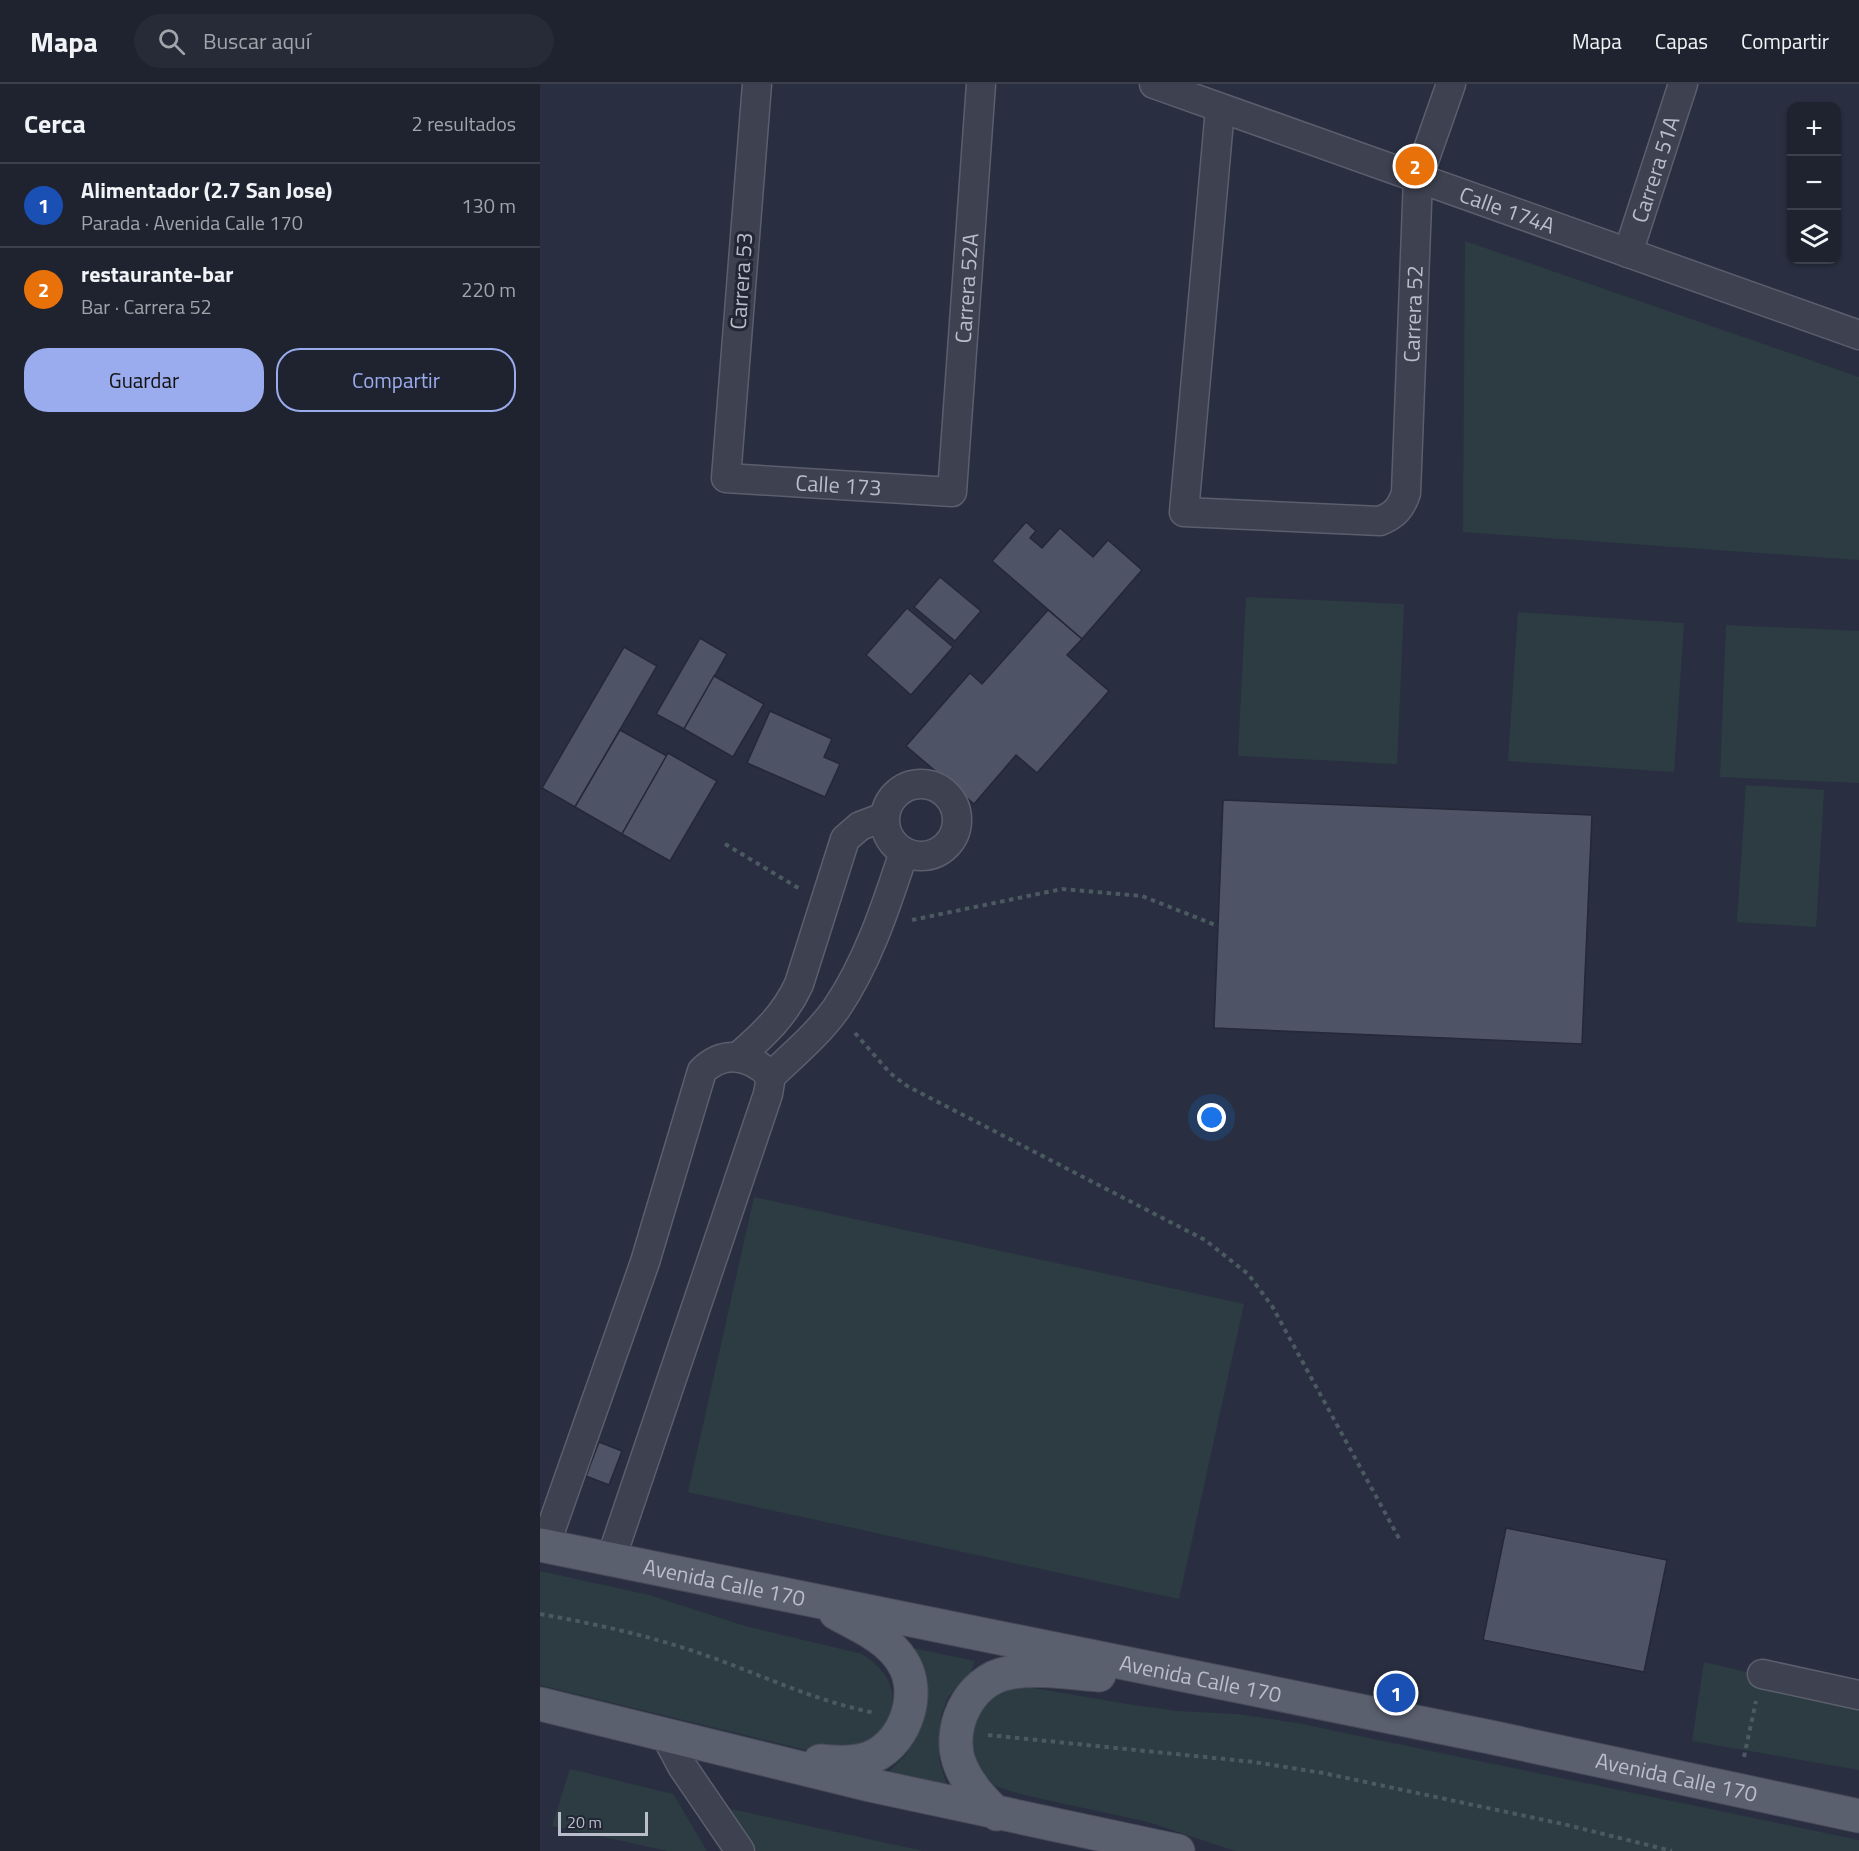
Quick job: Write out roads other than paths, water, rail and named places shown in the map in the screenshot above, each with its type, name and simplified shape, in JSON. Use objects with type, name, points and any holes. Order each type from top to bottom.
[{"type":"main road","name":"Avenida Calle 170","points":[[543,1546],[813,1599],[1859,1816]]},
{"type":"main road","points":[[703,1745],[829,1762],[858,1762],[876,1755],[889,1746],[907,1719],[911,1691],[903,1662],[883,1640],[813,1599]]},
{"type":"main road","points":[[997,1814],[975,1792],[960,1765],[956,1729],[963,1709],[975,1691],[993,1677],[1007,1672],[1027,1671],[1227,1684]]},
{"type":"main road","points":[[540,1704],[997,1814],[1178,1851]]},
{"type":"street","name":"Carrera 53","points":[[726,478],[757,84]]},
{"type":"street","name":"Carrera 52A","points":[[952,492],[981,84]]},
{"type":"street","name":"Carrera 52","points":[[1220,109],[1184,512],[1380,521],[1392,516],[1401,507],[1406,493],[1418,178],[1451,84]]},
{"type":"street","name":"Carrera 51A","points":[[1628,253],[1683,84]]},
{"type":"street","name":"Calle 174A","points":[[1159,85],[1220,109],[1628,253],[1858,331]]},
{"type":"street","name":"Calle 173","points":[[726,478],[952,492]]},
{"type":"street","points":[[923,783],[937,787],[949,795],[956,808],[958,822],[954,836],[945,848],[933,855],[918,856],[904,852],[893,844],[885,832],[884,817],[887,803],[896,792],[909,785],[923,783]]},
{"type":"street","points":[[739,1056],[766,1032],[792,1000],[800,984],[845,838],[860,826],[884,817]]},
{"type":"street","points":[[611,1559],[768,1094],[771,1076],[835,1010],[879,926],[904,852]]},
{"type":"street","points":[[543,1546],[634,1295],[702,1071],[710,1063],[724,1057],[739,1056],[753,1060],[771,1076]]},
{"type":"street","points":[[1762,1674],[1859,1695]]},
{"type":"street","points":[[666,1736],[682,1766],[740,1851]]},
{"type":"place","name":"restaurante-bar","points":[[1415,166]]},
{"type":"place","name":"Alimentador (2.7 San Jose)","points":[[1396,1693]]}]
